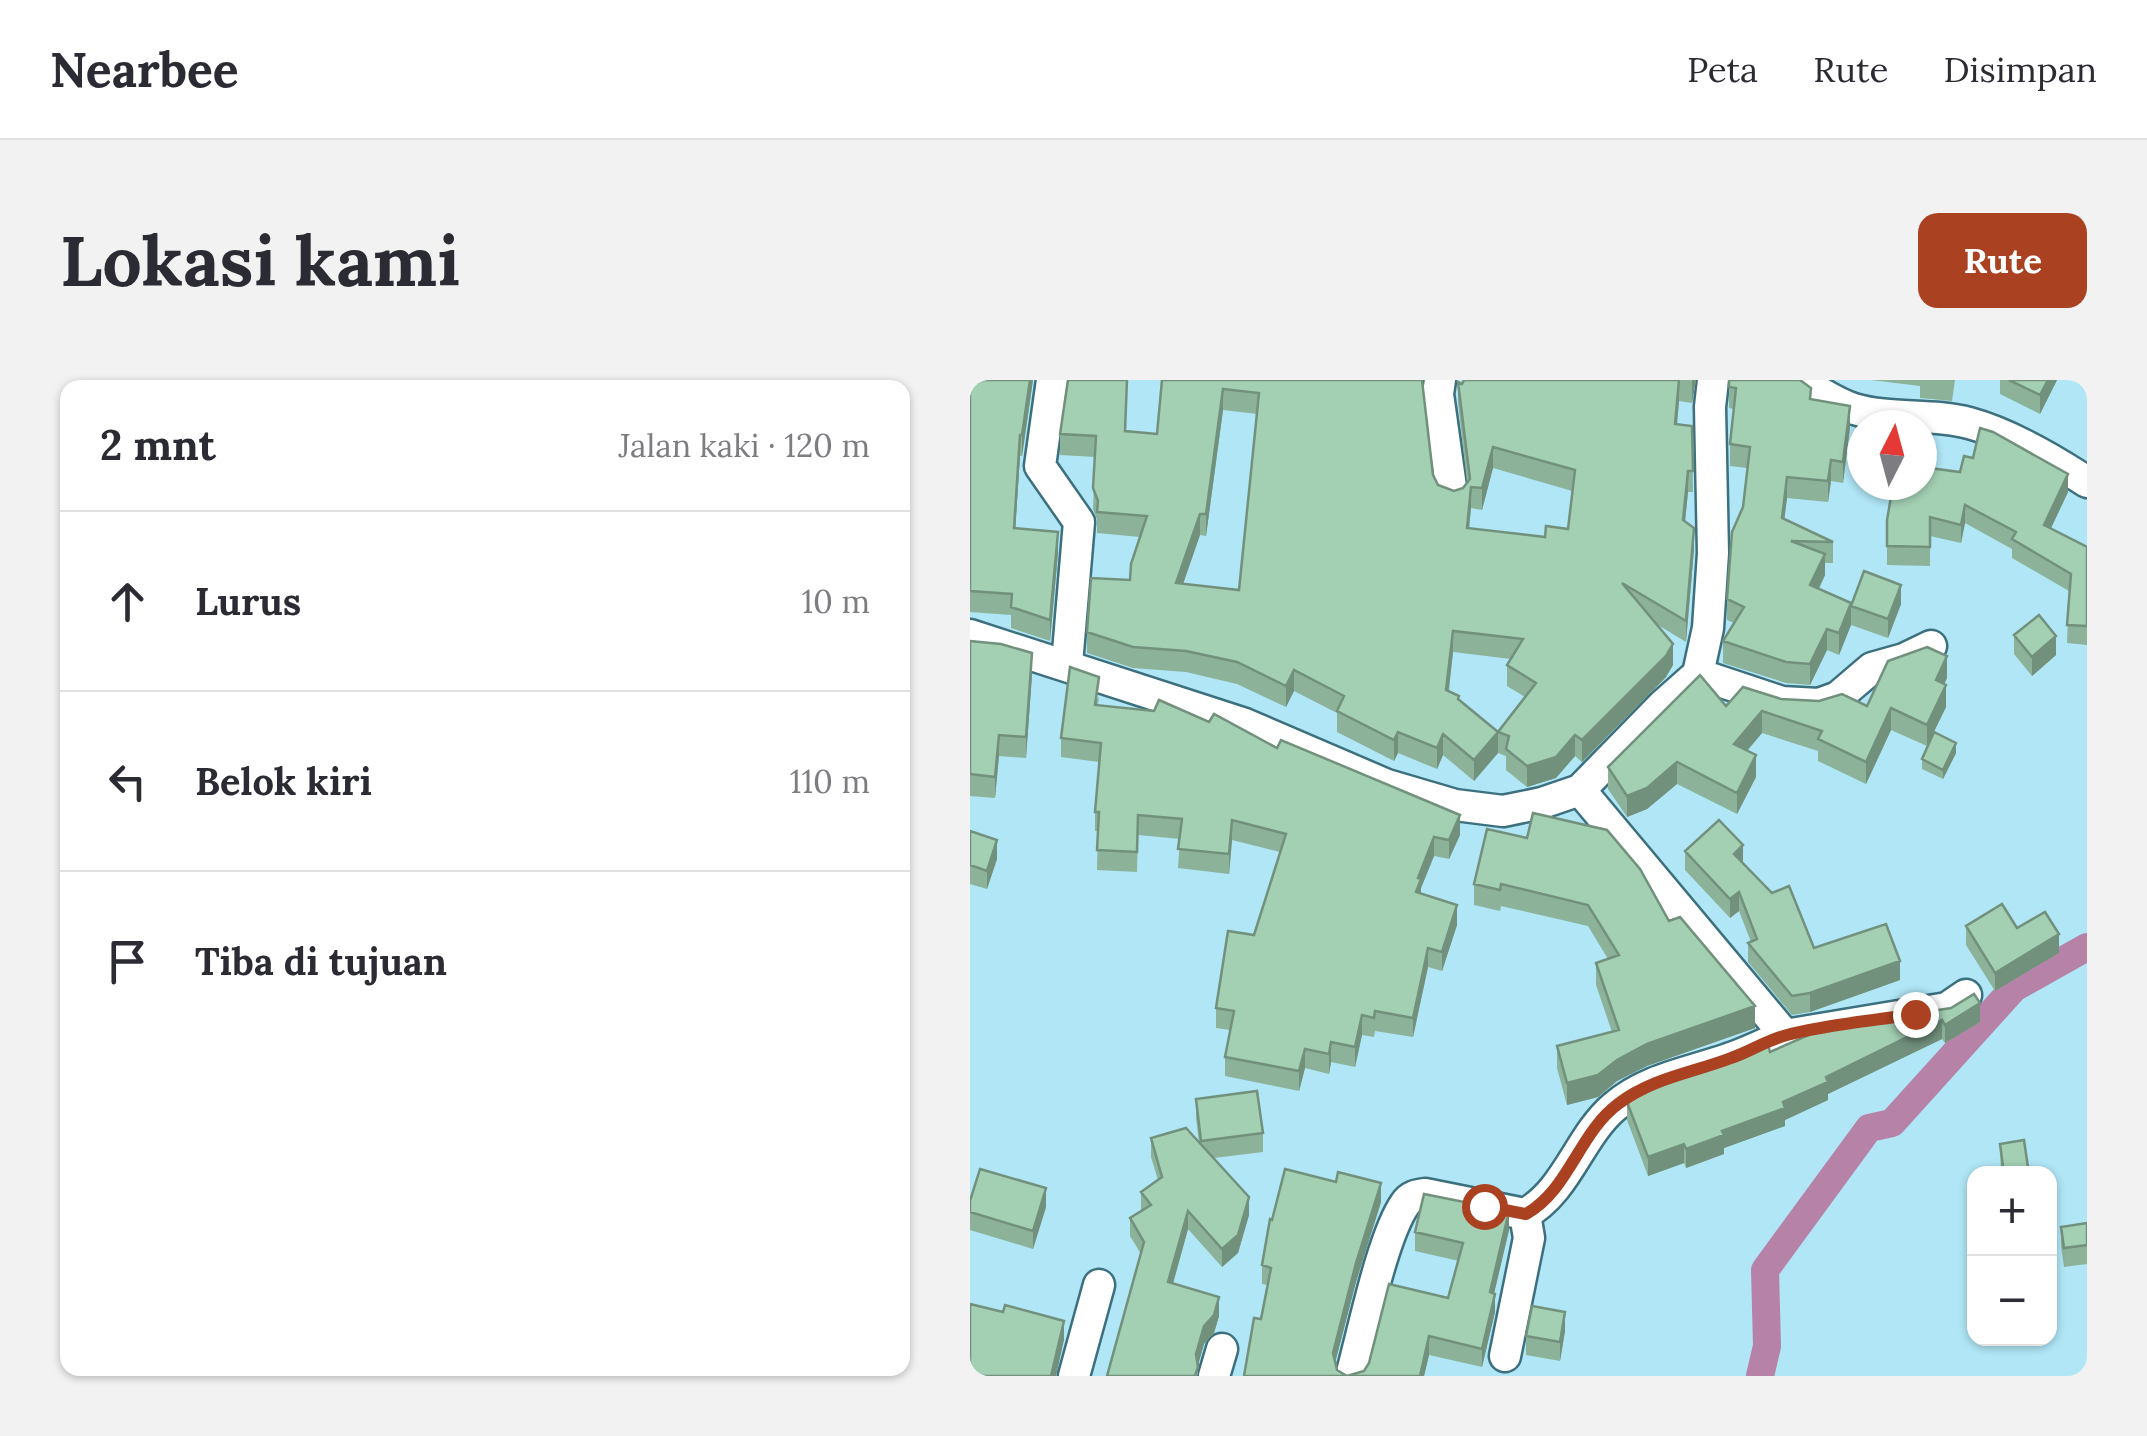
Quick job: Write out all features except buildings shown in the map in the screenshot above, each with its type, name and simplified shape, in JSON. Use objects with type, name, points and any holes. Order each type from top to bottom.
[{"type":"street","points":[[1052,380],[1040,466],[1078,522],[1067,664]]},
{"type":"street","points":[[1440,380],[1438,394],[1452,494]]},
{"type":"street","points":[[970,635],[1244,724],[1387,785],[1455,806],[1503,810],[1542,803],[1580,790],[1698,674],[1708,628],[1713,553],[1713,380]]},
{"type":"street","points":[[1799,380],[1849,408],[1957,420],[1987,429],[2087,482]]},
{"type":"street","points":[[1698,674],[1782,702],[1818,704],[1838,696],[1872,668],[1931,646]]},
{"type":"street","points":[[1580,790],[1785,1035]]},
{"type":"street","points":[[1526,1214],[1548,1195],[1599,1122],[1618,1104],[1653,1082],[1731,1058],[1785,1035],[1947,1008],[1966,995]]},
{"type":"street","points":[[1351,1376],[1388,1241],[1404,1204],[1413,1196],[1425,1194],[1526,1214]]},
{"type":"street","points":[[1505,1356],[1529,1238],[1526,1214]]},
{"type":"street","points":[[1074,1376],[1099,1285]]},
{"type":"waterway","points":[[1760,1376],[1767,1346],[1765,1270],[1869,1128],[1892,1123],[2014,988],[2087,947]]},
{"type":"route","points":[[1484,1206],[1526,1214],[1535,1209],[1599,1122],[1618,1104],[1653,1082],[1731,1058],[1785,1035],[1915,1014]]}]
